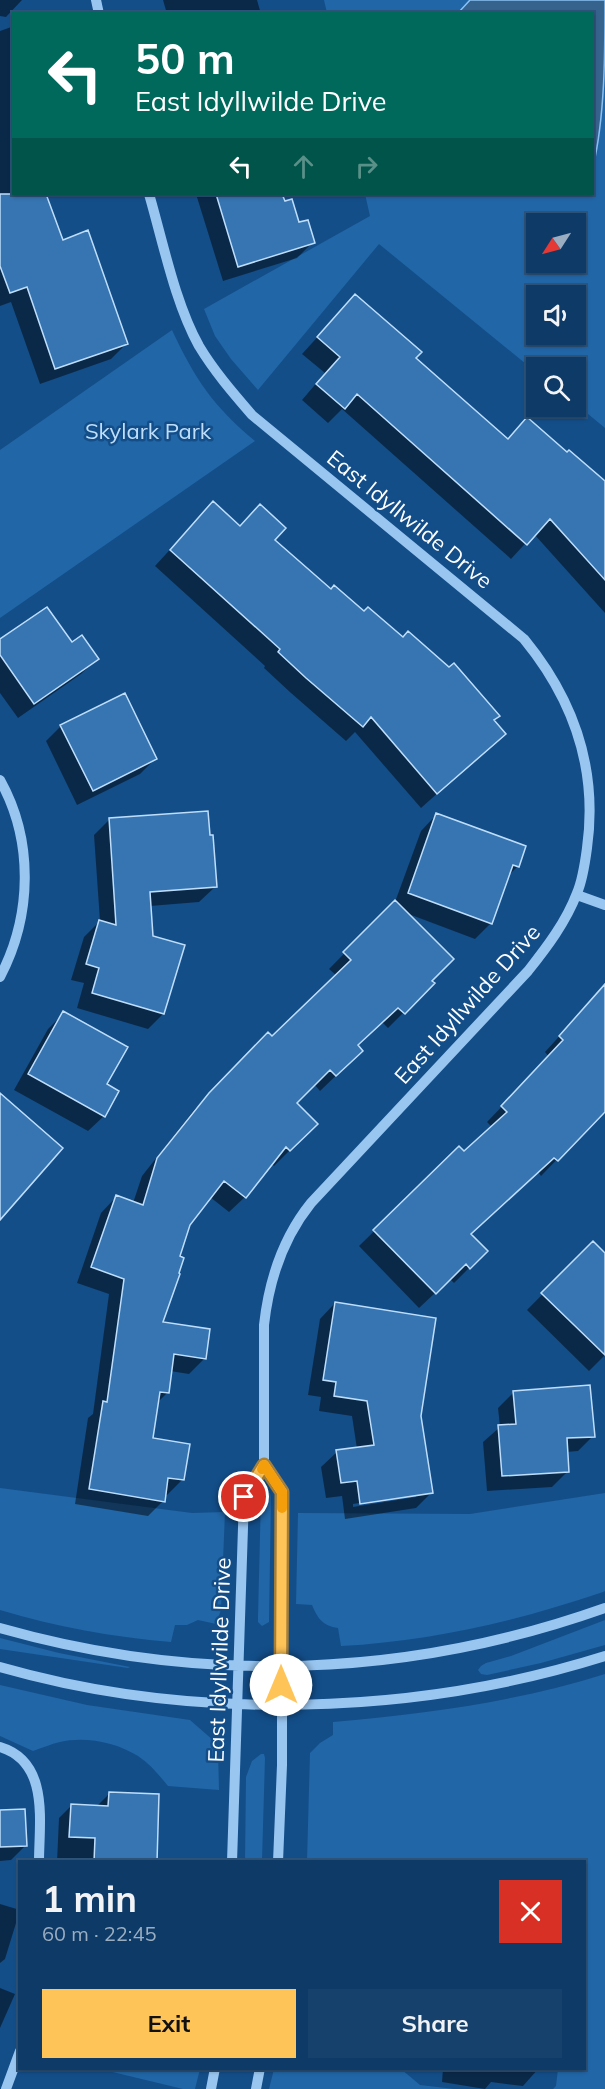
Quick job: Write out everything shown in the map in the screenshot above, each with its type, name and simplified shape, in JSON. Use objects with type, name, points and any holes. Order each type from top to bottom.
[{"type":"street","name":"East Idyllwilde Drive","points":[[149,195],[191,330],[225,385],[252,415],[513,628],[535,652],[552,676],[572,716],[582,749],[589,788],[589,834],[583,873],[577,895],[556,933],[528,970],[311,1203],[290,1232],[277,1263],[266,1302],[264,1325],[264,1465],[244,1497],[232,1860]]},
{"type":"street","points":[[0,780],[18,824],[25,858],[24,892],[19,930],[0,977]]},
{"type":"street","points":[[577,895],[605,905]]},
{"type":"street","points":[[264,1465],[282,1492],[282,1765],[278,1860]]},
{"type":"street","points":[[0,1628],[86,1649],[160,1660],[207,1665],[281,1666],[363,1662],[454,1650],[519,1636],[605,1608]]},
{"type":"street","points":[[0,1667],[102,1690],[164,1698],[281,1705],[346,1703],[431,1696],[518,1680],[605,1656]]},
{"type":"street","points":[[0,1747],[19,1757],[34,1774],[40,1805],[39,1860]]},
{"type":"street","points":[[6,2089],[18,2056]]},
{"type":"street","points":[[211,2089],[215,2070]]},
{"type":"street","points":[[256,2089],[260,2070]]},
{"type":"green space","points":[[324,0],[605,0],[605,428],[586,412],[586,357],[526,357],[526,364],[379,244],[258,390],[231,359],[215,336],[204,309],[370,216],[365,195],[594,195],[594,12],[327,12]]},
{"type":"green space","name":"Skylark Park","points":[[172,330],[206,391],[255,441],[0,618],[0,450]]},
{"type":"green space","points":[[0,1488],[192,1513],[225,1512],[221,1610],[216,1624],[198,1620],[187,1625],[175,1625],[171,1642],[85,1630],[0,1610]]},
{"type":"green space","points":[[263,1491],[270,1493],[271,1497],[269,1622],[262,1626],[258,1622],[258,1617],[261,1495]]},
{"type":"green space","points":[[605,1493],[605,1591],[603,1592],[539,1612],[474,1628],[408,1640],[341,1646],[338,1628],[328,1626],[322,1621],[312,1605],[296,1604],[298,1513],[470,1514]]},
{"type":"green space","points":[[605,1620],[605,1645],[487,1675],[481,1674],[478,1670],[486,1663],[511,1656]]},
{"type":"green space","points":[[0,1638],[59,1653],[130,1667],[0,1649]]},
{"type":"green space","points":[[605,1674],[605,2089],[553,2089],[556,2086],[558,2070],[586,2070],[586,1860],[307,1860],[310,1753],[333,1735],[333,1722],[470,1706],[572,1684]]},
{"type":"green space","points":[[0,1685],[87,1705],[190,1720],[214,1741],[218,1750],[219,1790],[168,1786],[142,1759],[110,1744],[89,1740],[69,1740],[33,1751],[0,1736]]},
{"type":"green space","points":[[264,1754],[262,1860],[245,1860],[246,1777],[252,1761]]},
{"type":"green space","points":[[104,2070],[200,2070],[195,2089],[183,2089]]},
{"type":"green space","points":[[274,2070],[402,2070],[420,2085],[454,2089],[269,2089]]},
{"type":"shaded area","points":[[470,0],[605,0],[602,106],[594,162],[594,12],[459,12]]},
{"type":"building","points":[[0,194],[46,195],[63,240],[88,230],[128,344],[55,369],[27,287],[10,293],[0,266]]},
{"type":"building","points":[[216,195],[282,195],[285,201],[292,199],[299,222],[308,220],[315,243],[238,267]]},
{"type":"building","points":[[355,294],[422,352],[416,358],[508,439],[527,417],[567,452],[569,450],[605,481],[605,580],[550,519],[527,545],[357,394],[345,409],[316,384],[340,357],[317,337]]},
{"type":"building","points":[[213,501],[240,526],[260,504],[286,528],[275,540],[331,589],[334,585],[364,611],[368,607],[403,637],[408,631],[449,667],[454,663],[500,716],[494,720],[506,734],[437,794],[371,717],[363,727],[306,678],[278,652],[280,649],[170,550]]},
{"type":"building","points":[[47,607],[72,642],[82,635],[99,659],[34,704],[0,655],[0,639]]},
{"type":"building","points":[[125,693],[157,759],[93,791],[60,725]]},
{"type":"building","points":[[208,811],[210,835],[213,835],[217,887],[150,892],[153,936],[185,945],[164,1014],[92,993],[99,968],[86,964],[99,920],[116,925],[109,818]]},
{"type":"building","points":[[436,813],[526,846],[519,867],[513,865],[492,924],[408,893]]},
{"type":"building","points":[[395,900],[454,959],[405,1014],[398,1008],[358,1045],[363,1051],[336,1076],[330,1070],[297,1103],[318,1124],[290,1151],[286,1147],[246,1198],[224,1181],[190,1225],[180,1256],[184,1258],[180,1274],[163,1322],[210,1329],[206,1359],[174,1354],[169,1393],[160,1392],[153,1438],[190,1444],[184,1480],[168,1478],[165,1502],[89,1489],[103,1401],[107,1402],[124,1279],[91,1267],[116,1195],[143,1205],[157,1158],[209,1093],[268,1032],[272,1036],[351,960],[343,952]]},
{"type":"building","points":[[605,984],[605,1112],[558,1161],[554,1158],[471,1234],[488,1251],[470,1269],[466,1264],[436,1294],[373,1230],[459,1146],[464,1151],[507,1112],[501,1106],[563,1040],[559,1036]]},
{"type":"building","points":[[63,1011],[128,1047],[107,1084],[119,1091],[105,1117],[28,1074]]},
{"type":"building","points":[[0,1093],[63,1148],[0,1220]]},
{"type":"building","points":[[593,1241],[605,1253],[605,1355],[541,1293]]},
{"type":"building","points":[[335,1302],[436,1318],[421,1416],[433,1493],[360,1504],[357,1481],[341,1483],[336,1450],[374,1445],[367,1401],[334,1396],[336,1382],[323,1380]]},
{"type":"building","points":[[590,1385],[595,1437],[567,1438],[569,1472],[502,1476],[498,1425],[516,1424],[513,1391]]},
{"type":"building","points":[[109,1792],[159,1794],[157,1860],[94,1860],[95,1838],[69,1837],[71,1804],[108,1806]]},
{"type":"building","points":[[25,1809],[27,1846],[0,1847],[0,1810]]},
{"type":"slow traffic","points":[[262,1469],[264,1465],[282,1492],[282,1508]]},
{"type":"route","points":[[244,1497],[264,1465],[282,1492],[281,1685]]}]
